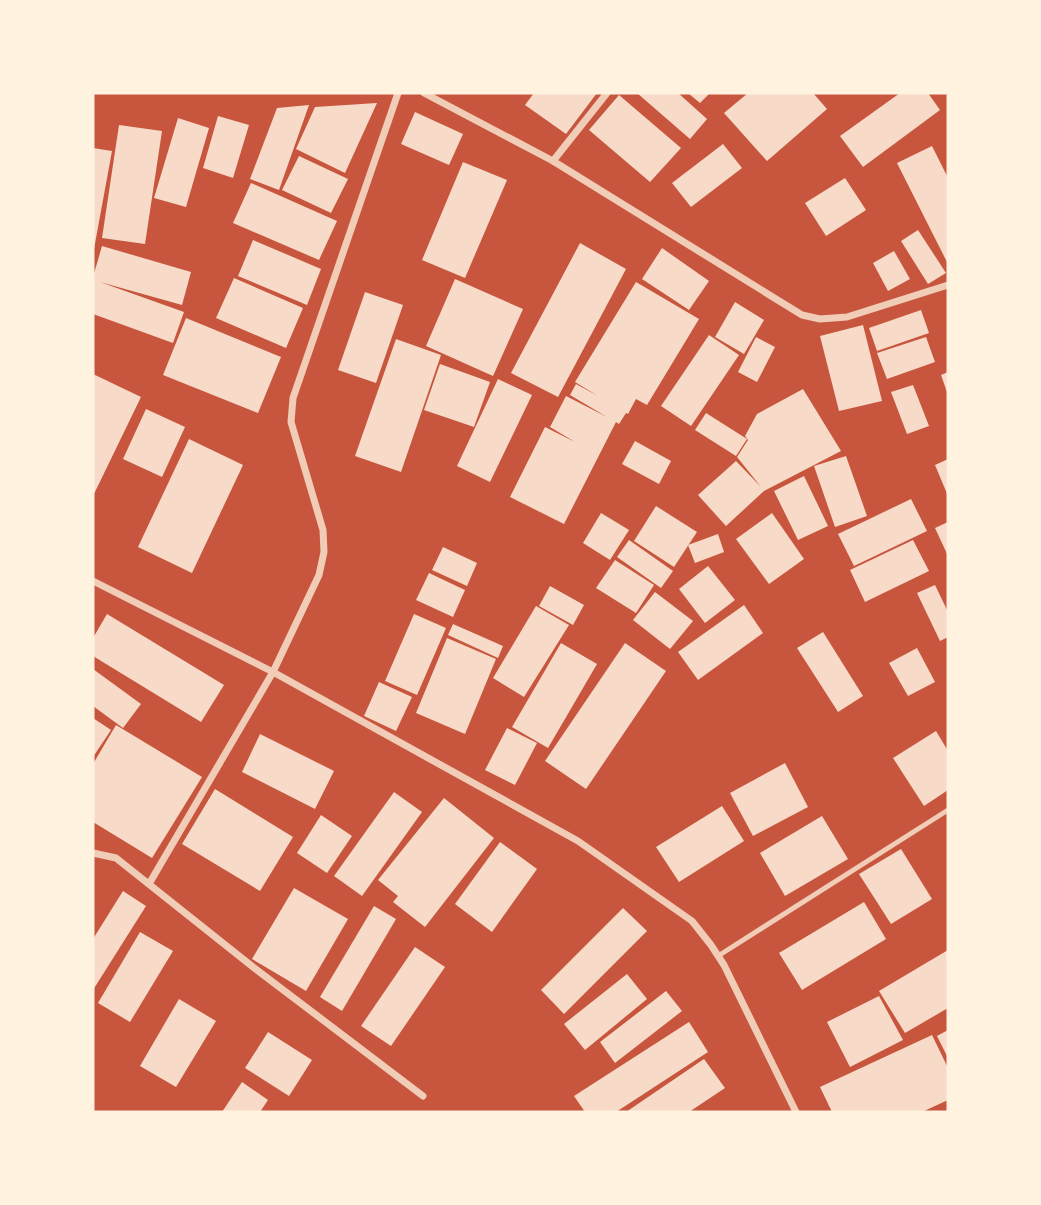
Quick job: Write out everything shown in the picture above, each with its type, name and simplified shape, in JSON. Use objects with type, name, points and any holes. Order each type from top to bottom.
[{"type":"street","points":[[149,884],[273,672],[319,575],[324,552],[323,530],[291,422],[293,398],[398,93]]},
{"type":"street","points":[[424,93],[553,161],[802,315],[820,319],[847,317],[948,285]]},
{"type":"street","points":[[553,161],[607,93]]},
{"type":"street","points":[[93,581],[273,672],[578,841],[692,921],[718,956],[730,978],[796,1112]]},
{"type":"street","points":[[93,853],[116,858],[253,967],[423,1096]]},
{"type":"lane","points":[[718,956],[948,810]]},
{"type":"building","points":[[534,93],[597,93],[566,134],[525,105]]},
{"type":"building","points":[[637,93],[678,93],[707,119],[690,139]]},
{"type":"building","points":[[688,93],[710,93],[700,103]]},
{"type":"building","points":[[748,93],[813,93],[827,109],[767,161],[724,113]]},
{"type":"building","points":[[900,93],[928,93],[940,110],[863,167],[840,136]]},
{"type":"building","points":[[619,95],[681,148],[650,182],[589,130]]},
{"type":"building","points":[[377,103],[345,173],[296,149],[315,107]]},
{"type":"building","points":[[309,105],[279,190],[250,179],[277,108]]},
{"type":"building","points":[[415,112],[463,134],[449,165],[401,144]]},
{"type":"building","points":[[218,116],[249,125],[233,178],[203,168]]},
{"type":"building","points":[[178,118],[209,128],[186,207],[154,198]]},
{"type":"building","points":[[119,125],[162,131],[145,244],[102,238]]},
{"type":"building","points":[[723,144],[742,168],[691,207],[672,183]]},
{"type":"building","points":[[932,146],[948,178],[948,264],[897,163]]},
{"type":"building","points":[[93,148],[112,151],[94,249],[93,249]]},
{"type":"building","points":[[299,156],[348,179],[331,213],[282,190]]},
{"type":"building","points":[[463,162],[507,180],[465,278],[422,260]]},
{"type":"building","points":[[845,178],[866,210],[826,236],[805,203]]},
{"type":"building","points":[[251,183],[337,221],[319,260],[233,223]]},
{"type":"building","points":[[918,230],[946,273],[928,284],[901,241]]},
{"type":"building","points":[[253,240],[321,269],[307,305],[238,276]]},
{"type":"building","points":[[580,243],[626,269],[558,397],[511,373]]},
{"type":"building","points":[[102,246],[191,272],[182,305],[100,282],[184,312],[173,343],[93,314],[93,277]]},
{"type":"building","points":[[662,248],[709,281],[689,310],[642,279]]},
{"type":"building","points":[[894,251],[910,279],[888,291],[873,263]]},
{"type":"building","points":[[234,278],[303,308],[286,348],[216,318]]},
{"type":"building","points":[[455,279],[523,309],[493,376],[426,346]]},
{"type":"building","points":[[636,282],[699,319],[647,405],[636,399],[628,414],[626,413],[619,424],[616,422],[564,524],[510,497],[545,427],[575,442],[550,427],[566,396],[607,417],[570,395],[576,384],[598,396],[575,382]]},
{"type":"building","points":[[365,292],[403,305],[376,383],[338,370]]},
{"type":"building","points":[[735,302],[764,320],[744,354],[715,337]]},
{"type":"building","points":[[921,310],[929,333],[877,351],[869,328]]},
{"type":"building","points":[[186,318],[281,357],[258,413],[163,375]]},
{"type":"building","points":[[863,325],[882,401],[839,411],[820,336]]},
{"type":"building","points":[[709,335],[739,355],[691,426],[661,406]]},
{"type":"building","points":[[756,337],[775,347],[757,382],[738,372]]},
{"type":"building","points":[[926,337],[935,362],[887,379],[877,353]]},
{"type":"building","points":[[396,339],[441,355],[401,472],[355,456]]},
{"type":"building","points":[[440,364],[490,382],[474,427],[424,410]]},
{"type":"building","points":[[948,372],[948,395],[941,375]]},
{"type":"building","points":[[93,374],[141,397],[93,496]]},
{"type":"building","points":[[498,379],[532,395],[490,482],[457,466]]},
{"type":"building","points":[[913,385],[929,426],[907,434],[891,392]]},
{"type":"building","points":[[803,389],[841,451],[764,491],[726,526],[698,495],[736,461],[761,487],[737,457],[748,440],[745,436],[757,414]]},
{"type":"building","points":[[146,409],[185,427],[162,477],[123,459]]},
{"type":"building","points":[[706,413],[747,439],[736,456],[695,430]]},
{"type":"building","points":[[189,439],[243,465],[192,573],[138,547]]},
{"type":"building","points":[[635,441],[671,461],[659,484],[622,464]]},
{"type":"building","points":[[846,456],[867,516],[835,527],[814,466]]},
{"type":"building","points":[[948,459],[948,496],[935,465]]},
{"type":"building","points":[[804,476],[828,526],[798,540],[774,491]]},
{"type":"building","points":[[911,499],[927,531],[854,566],[838,534]]},
{"type":"building","points":[[656,506],[697,532],[674,567],[634,541]]},
{"type":"building","points":[[601,513],[629,530],[610,560],[583,543]]},
{"type":"building","points":[[772,513],[804,559],[769,584],[736,539]]},
{"type":"building","points":[[948,522],[948,556],[935,528]]},
{"type":"building","points":[[718,534],[724,552],[695,563],[688,545]]},
{"type":"building","points":[[629,540],[673,571],[661,588],[617,557]]},
{"type":"building","points":[[913,540],[929,571],[865,602],[850,570]]},
{"type":"building","points":[[443,547],[477,563],[467,586],[432,570]]},
{"type":"building","points":[[615,560],[654,585],[636,613],[596,588]]},
{"type":"building","points":[[708,566],[735,600],[705,623],[679,589]]},
{"type":"building","points":[[429,573],[465,590],[453,617],[416,600]]},
{"type":"building","points":[[935,585],[948,612],[948,637],[940,641],[917,593]]},
{"type":"building","points":[[550,586],[584,605],[573,625],[539,606]]},
{"type":"building","points":[[655,592],[693,621],[670,649],[633,620]]},
{"type":"building","points":[[744,605],[763,633],[698,680],[678,652]]},
{"type":"building","points":[[536,606],[569,625],[524,697],[493,678]]},
{"type":"building","points":[[107,614],[224,685],[201,722],[93,656],[93,638]]},
{"type":"building","points":[[414,614],[446,628],[417,695],[385,681]]},
{"type":"building","points":[[453,624],[503,646],[498,658],[448,635]]},
{"type":"building","points":[[823,632],[863,696],[838,712],[797,648]]},
{"type":"building","points":[[447,638],[496,659],[465,734],[416,713]]},
{"type":"building","points":[[561,643],[597,664],[548,748],[512,727]]},
{"type":"building","points":[[625,643],[666,671],[586,789],[545,761]]},
{"type":"building","points":[[917,648],[935,682],[908,696],[889,663]]},
{"type":"building","points":[[93,669],[141,704],[123,728],[93,706]]},
{"type":"building","points":[[379,682],[412,697],[396,731],[364,716]]},
{"type":"building","points":[[93,718],[111,730],[93,757]]},
{"type":"building","points":[[116,725],[202,777],[152,858],[93,822],[93,764]]},
{"type":"building","points":[[507,728],[537,743],[515,785],[485,770]]},
{"type":"building","points":[[936,731],[948,751],[948,790],[924,806],[893,758]]},
{"type":"building","points":[[260,734],[334,771],[315,809],[242,772]]},
{"type":"building","points":[[785,763],[808,807],[753,836],[730,793]]},
{"type":"building","points":[[215,789],[293,837],[260,891],[182,844]]},
{"type":"building","points":[[394,792],[422,812],[362,896],[334,876]]},
{"type":"building","points":[[444,798],[494,838],[425,927],[393,902],[398,896],[378,880]]},
{"type":"building","points":[[722,806],[744,841],[679,882],[656,847]]},
{"type":"building","points":[[321,815],[352,836],[327,873],[297,853]]},
{"type":"building","points":[[822,816],[848,859],[785,896],[760,853]]},
{"type":"building","points":[[500,842],[537,869],[492,932],[455,904]]},
{"type":"building","points":[[901,849],[932,899],[891,924],[859,874]]},
{"type":"building","points":[[294,888],[348,919],[306,991],[252,959]]},
{"type":"building","points":[[123,891],[146,906],[93,990],[93,939]]},
{"type":"building","points":[[864,902],[886,939],[802,990],[779,953]]},
{"type":"building","points":[[374,906],[396,919],[342,1011],[320,997]]},
{"type":"building","points":[[623,908],[647,931],[564,1014],[541,990]]},
{"type":"building","points":[[140,932],[173,951],[130,1022],[98,1003]]},
{"type":"building","points":[[415,947],[445,967],[391,1046],[361,1026]]},
{"type":"building","points":[[948,950],[948,1008],[905,1033],[879,991]]},
{"type":"building","points":[[627,974],[647,999],[585,1050],[564,1024]]},
{"type":"building","points":[[666,991],[682,1011],[615,1063],[600,1042]]},
{"type":"building","points":[[879,996],[903,1040],[850,1067],[827,1022]]},
{"type":"building","points":[[179,999],[216,1021],[176,1087],[140,1066]]},
{"type":"building","points":[[689,1022],[708,1052],[616,1112],[585,1112],[574,1096]]},
{"type":"building","points":[[948,1030],[948,1058],[937,1036]]},
{"type":"building","points":[[268,1032],[312,1060],[289,1096],[245,1068]]},
{"type":"building","points":[[932,1035],[948,1068],[948,1100],[922,1112],[832,1112],[820,1087]]},
{"type":"building","points":[[704,1059],[725,1088],[689,1112],[626,1112]]},
{"type":"building","points":[[242,1082],[268,1100],[260,1112],[222,1112]]}]
